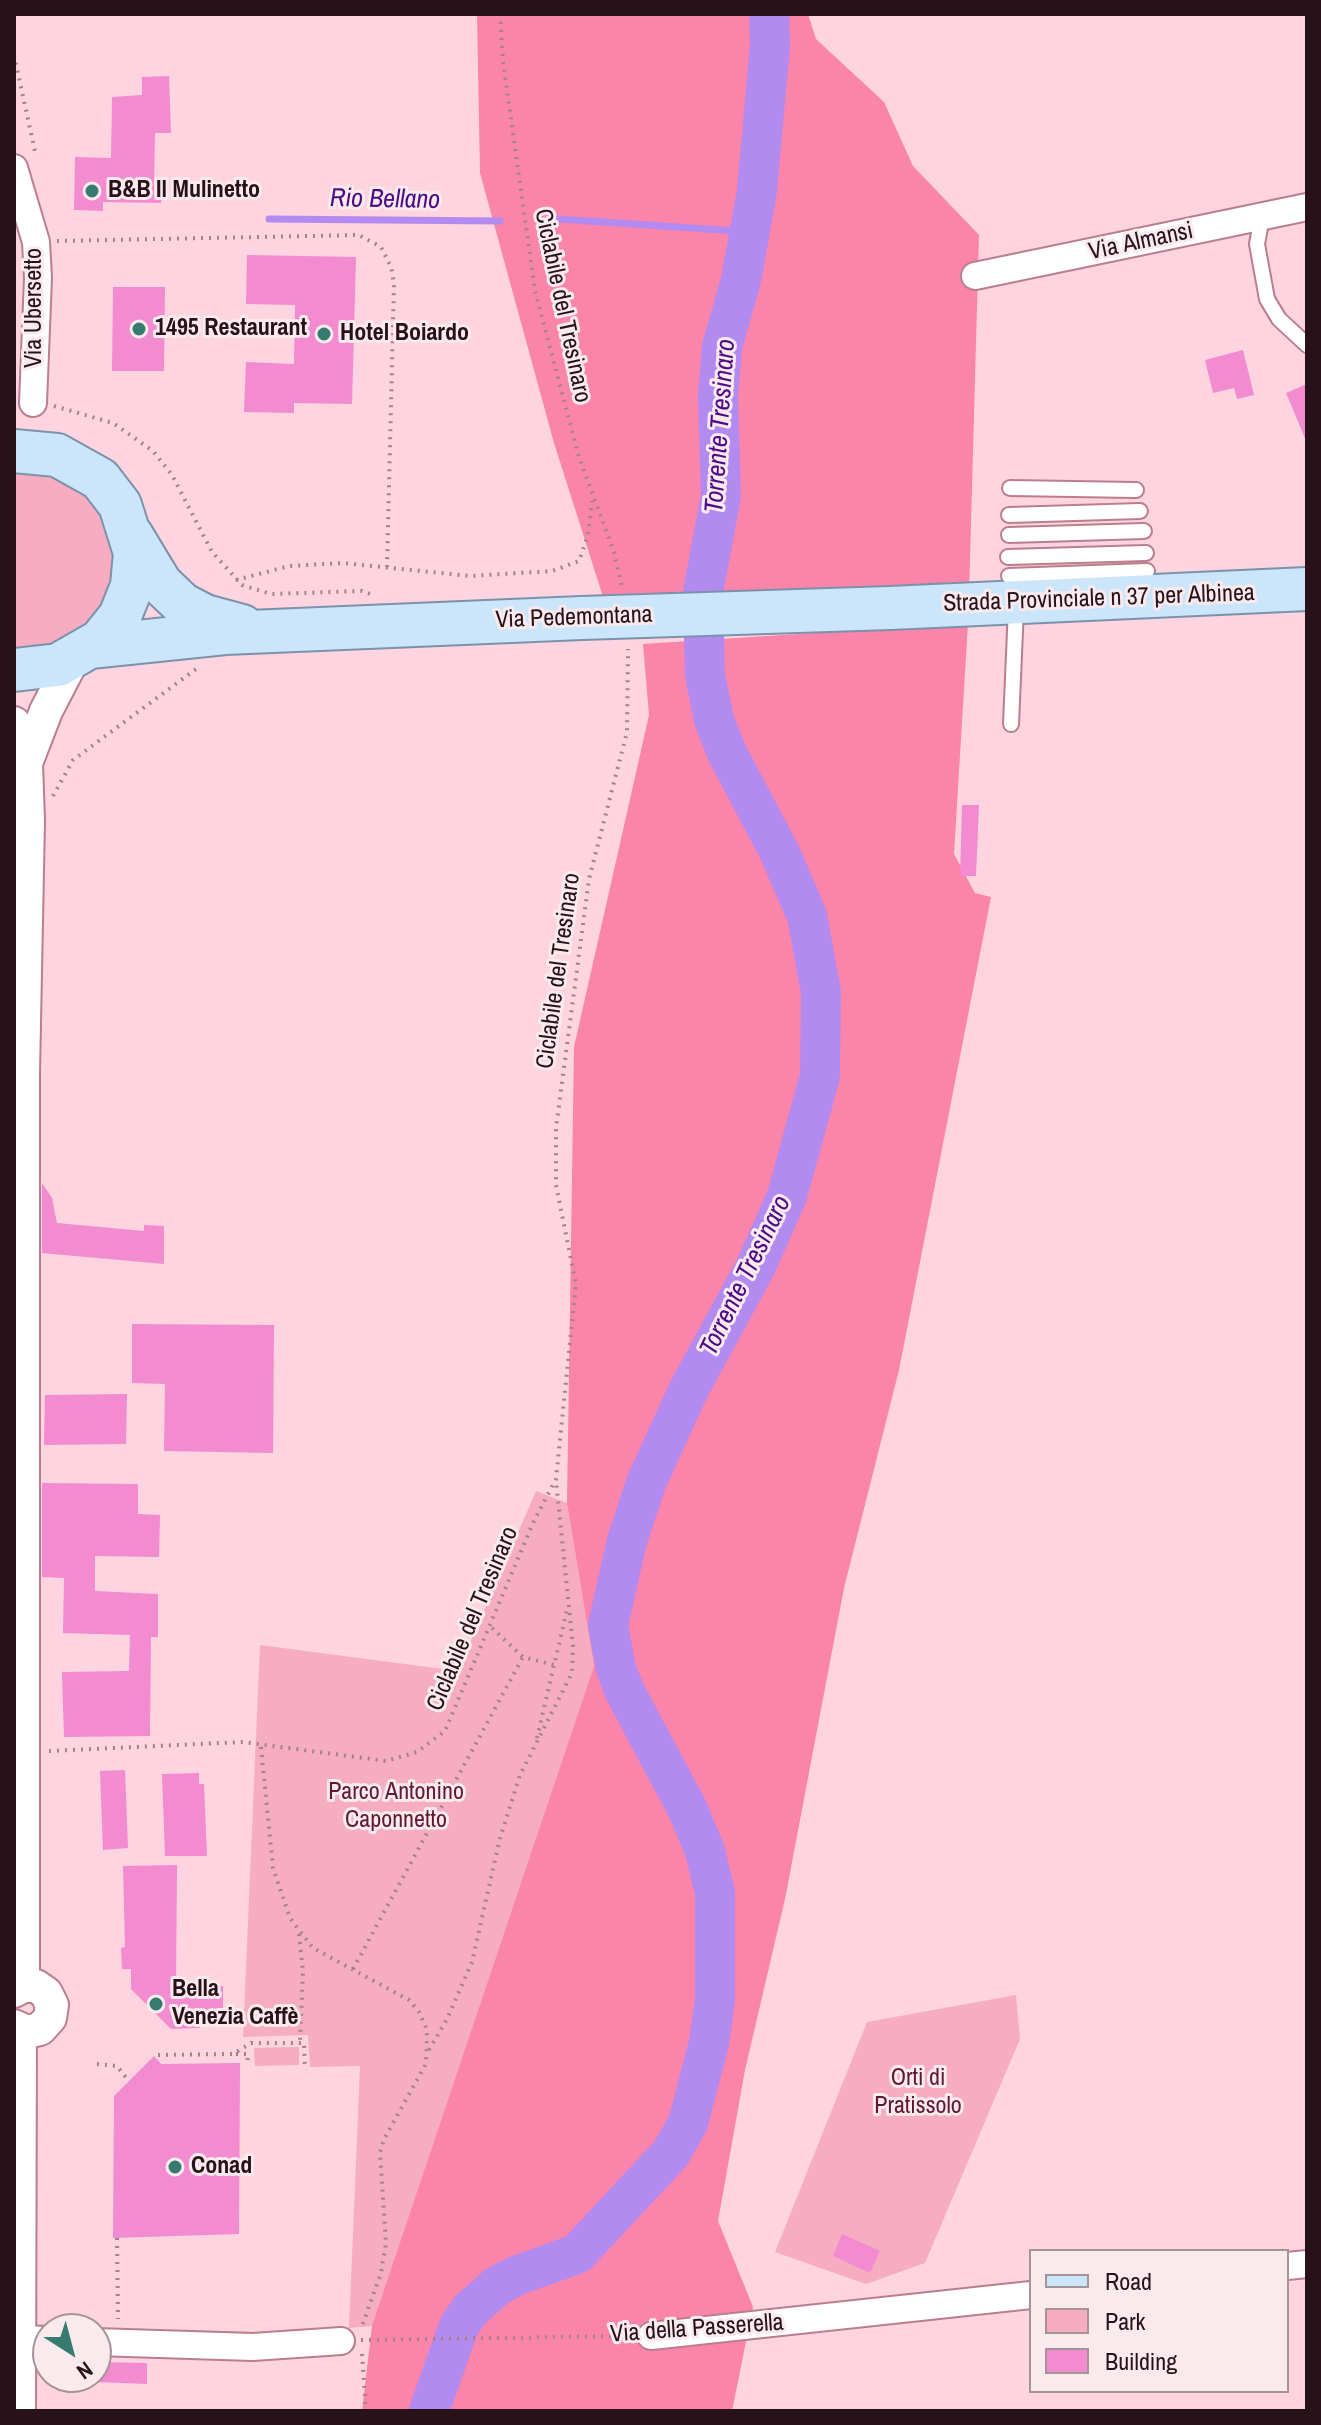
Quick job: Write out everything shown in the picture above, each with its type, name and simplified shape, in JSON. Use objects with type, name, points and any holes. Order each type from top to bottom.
[{"type":"main road","name":"Via Pedemontana","points":[[14,451],[49,453],[87,469],[120,505],[132,536],[161,584],[182,604],[205,616],[258,631]]},
{"type":"main road","name":"Via Pedemontana","points":[[82,653],[120,616],[132,586],[132,536]]},
{"type":"main road","name":"Strada Provinciale n 37 per Albinea","points":[[890,608],[1012,590],[1307,589]]},
{"type":"main road","name":"Via Pedemontana","points":[[14,670],[43,669],[82,653],[258,631],[890,608]]},
{"type":"street","name":"Via Ubersetto","points":[[26,166],[26,201],[45,238],[38,278],[33,403]]},
{"type":"street","name":"Via Almansi","points":[[975,276],[1307,207]]},
{"type":"street","points":[[26,763],[46,711],[82,653]]},
{"type":"street","points":[[14,723],[26,763],[28,820],[19,1073],[18,1989],[36,1986],[46,1993],[52,2012],[40,2029],[17,2028],[33,2313]]},
{"type":"street","name":"Via della Passerella","points":[[651,2336],[1029,2295]]},
{"type":"street","points":[[112,2335],[253,2347],[351,2341]]},
{"type":"street","points":[[19,2411],[32,2349]]},
{"type":"lane","points":[[1262,217],[1257,244],[1267,299],[1279,319],[1307,345]]},
{"type":"lane","points":[[1010,488],[1136,490]]},
{"type":"lane","points":[[1009,515],[1140,511]]},
{"type":"lane","points":[[1009,535],[1144,531]]},
{"type":"lane","points":[[1008,557],[1146,553]]},
{"type":"lane","points":[[1011,724],[1012,590],[1147,571]]},
{"type":"path","name":"Ciclabile del Tresinaro","points":[[500,14],[503,61],[532,277],[592,499],[614,552],[624,598]]},
{"type":"path","points":[[14,55],[26,166]]},
{"type":"path","points":[[45,238],[359,235],[381,247],[391,267],[394,283],[387,567]]},
{"type":"path","points":[[33,403],[113,423],[146,445],[172,475],[212,552],[236,580],[271,594],[368,591],[375,601]]},
{"type":"path","points":[[236,580],[316,564],[480,576],[552,571],[579,561],[588,535],[592,499]]},
{"type":"path","name":"Ciclabile del Tresinaro","points":[[52,1751],[243,1742],[261,1747],[386,1761],[417,1752],[445,1731],[492,1628],[533,1523],[556,1479],[576,1284],[556,1185],[556,1128],[584,906],[627,732],[630,692],[628,635]]},
{"type":"path","points":[[28,820],[57,793],[66,769],[93,742],[207,664]]},
{"type":"path","points":[[366,2411],[351,2341],[381,2273],[386,2243],[380,2153],[391,2126],[420,2079],[429,2050],[447,2019],[472,1962],[507,1814],[536,1744],[572,1673],[569,1603],[558,1528],[556,1479]]},
{"type":"path","points":[[536,1744],[569,1603]]},
{"type":"path","points":[[492,1628],[523,1657],[554,1665]]},
{"type":"path","points":[[353,1969],[523,1657]]},
{"type":"path","points":[[261,1747],[273,1868],[282,1901],[299,1933],[313,1948],[409,2000],[419,2012],[427,2030],[429,2050]]},
{"type":"path","points":[[299,1933],[303,1972],[300,2043]]},
{"type":"path","points":[[233,2054],[251,2043],[304,2043],[305,2070]]},
{"type":"path","points":[[158,2055],[248,2054],[247,2065]]},
{"type":"path","points":[[97,2064],[117,2066],[128,2080]]},
{"type":"path","points":[[109,2313],[117,2238]]},
{"type":"path","name":"Via della Passerella","points":[[351,2341],[651,2336]]},
{"type":"green space","points":[[14,467],[41,468],[90,493],[116,542],[110,597],[75,639],[14,653]]},
{"type":"green space","name":"Parco Antonino Caponnetto","points":[[536,1491],[567,1503],[594,1666],[377,2317],[372,2326],[349,2328],[360,2066],[310,2067],[308,2035],[243,2037],[260,1645],[458,1671]]},
{"type":"green space","name":"Orti di Pratissolo","points":[[1016,1995],[1020,2039],[925,2263],[866,2284],[775,2252],[867,2022]]},
{"type":"green space","points":[[299,2047],[299,2065],[255,2066],[254,2048]]},
{"type":"shaded area","points":[[477,14],[808,14],[816,39],[884,102],[913,166],[979,235],[969,595],[605,603],[554,443],[480,173]]},
{"type":"shaded area","points":[[968,623],[954,854],[975,893],[991,897],[899,1370],[844,1588],[785,1899],[745,2070],[718,2221],[753,2307],[732,2411],[362,2411],[372,2326],[594,1666],[567,1503],[574,1047],[649,715],[643,644]]},
{"type":"building","points":[[169,76],[171,133],[155,133],[154,185],[162,185],[161,203],[103,202],[103,211],[74,210],[75,157],[111,158],[112,97],[142,95],[142,77]]},
{"type":"building","name":"Hotel Boiardo","points":[[247,255],[356,257],[352,404],[294,403],[294,413],[244,412],[246,362],[294,364],[295,305],[246,304]]},
{"type":"building","name":"1495 Restaurant","points":[[113,287],[165,287],[164,371],[112,371]]},
{"type":"building","points":[[1243,350],[1254,395],[1237,399],[1234,388],[1213,393],[1205,360]]},
{"type":"building","points":[[1307,384],[1307,443],[1286,393]]},
{"type":"building","points":[[962,805],[979,805],[976,876],[960,876]]},
{"type":"building","points":[[42,1183],[52,1198],[57,1223],[144,1231],[144,1225],[164,1226],[164,1264],[42,1253]]},
{"type":"building","points":[[132,1324],[274,1325],[273,1453],[164,1451],[165,1384],[132,1383]]},
{"type":"building","points":[[127,1394],[126,1444],[44,1445],[45,1395]]},
{"type":"building","points":[[42,1483],[138,1484],[138,1514],[160,1515],[159,1557],[95,1556],[95,1591],[158,1594],[158,1637],[151,1637],[150,1736],[64,1737],[62,1672],[129,1671],[130,1635],[63,1633],[64,1578],[42,1577]]},
{"type":"building","points":[[125,1770],[128,1848],[103,1850],[100,1771]]},
{"type":"building","points":[[199,1773],[199,1784],[204,1784],[207,1856],[165,1856],[162,1774]]},
{"type":"building","points":[[177,1865],[176,1987],[223,1986],[223,2015],[199,2016],[200,2028],[171,2029],[131,1989],[131,1969],[122,1969],[121,1948],[125,1947],[123,1866]]},
{"type":"building","name":"Conad","points":[[154,2056],[161,2064],[240,2063],[239,2234],[113,2238],[114,2096]]},
{"type":"building","points":[[842,2234],[880,2251],[870,2273],[833,2256]]},
{"type":"building","points":[[112,2362],[147,2363],[147,2384],[112,2383]]},
{"type":"waterway","name":"Torrente Tresinaro","points":[[429,2411],[459,2326],[470,2310],[497,2286],[518,2275],[577,2254],[671,2153],[688,2123],[709,2043],[715,1999],[715,1893],[705,1851],[687,1808],[625,1692],[616,1669],[608,1625],[627,1541],[646,1483],[689,1389],[756,1266],[787,1196],[820,1076],[821,992],[807,916],[779,851],[727,753],[714,720],[705,675],[703,592],[721,496],[718,396],[722,347],[741,280],[757,191],[770,45],[769,14]]},
{"type":"waterway","name":"Rio Bellano","points":[[269,219],[500,221]]},
{"type":"waterway","name":"Rio Bellano","points":[[559,219],[751,232]]},
{"type":"place","name":"B&B Il Mulinetto","points":[[92,191]]},
{"type":"place","name":"1495 Restaurant","points":[[139,329]]},
{"type":"place","name":"Hotel Boiardo","points":[[324,334]]},
{"type":"place","name":"Bella Venezia Caffè","points":[[156,2004]]},
{"type":"place","name":"Conad","points":[[175,2167]]}]
